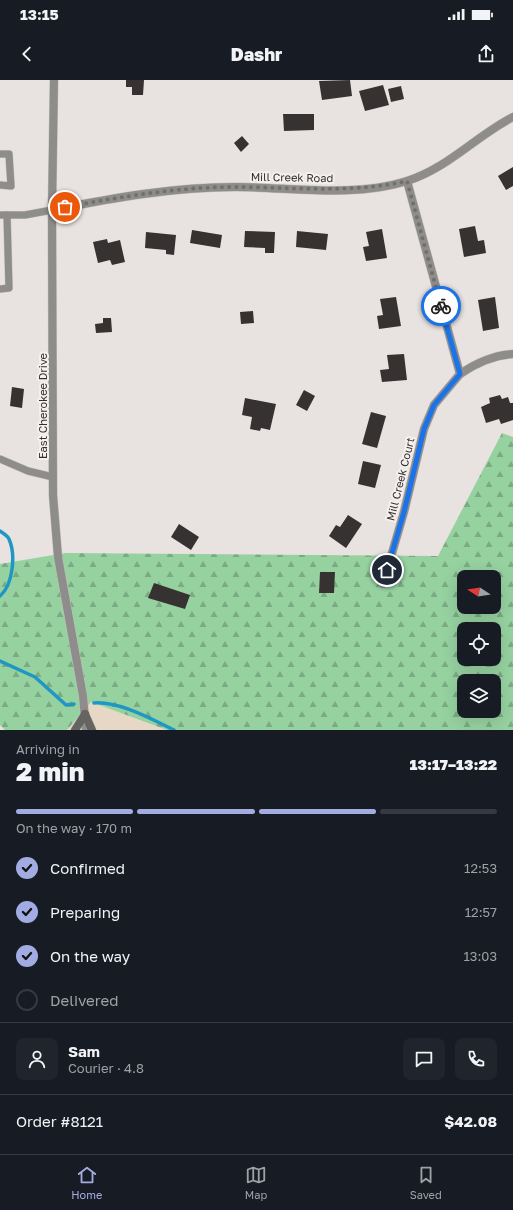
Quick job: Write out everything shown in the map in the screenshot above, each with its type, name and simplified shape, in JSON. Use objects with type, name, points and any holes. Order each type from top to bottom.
[{"type":"main road","points":[[75,730],[84,714]]},
{"type":"main road","points":[[84,714],[92,730]]},
{"type":"street","name":"East Cherokee Drive","points":[[54,80],[52,210],[53,477],[58,557],[83,696],[86,730]]},
{"type":"street","name":"Mill Creek Road","points":[[52,210],[119,197],[179,189],[236,187],[346,190],[379,187],[407,181],[436,170],[513,117]]},
{"type":"street","points":[[407,181],[460,374]]},
{"type":"street","name":"Mill Creek Court","points":[[382,584],[404,512],[424,429],[434,405],[460,374],[477,363],[504,354],[513,354]]},
{"type":"lane","points":[[0,154],[9,154],[11,186],[0,185]]},
{"type":"lane","points":[[0,288],[9,288],[4,215],[25,215],[52,210]]},
{"type":"lane","points":[[0,459],[28,471],[53,477]]},
{"type":"shaded area","points":[[91,702],[167,730],[67,730]]},
{"type":"green space","points":[[502,433],[513,437],[513,730],[167,730],[91,702],[67,730],[5,730],[0,725],[0,564],[65,553],[438,556]]},
{"type":"building","points":[[126,80],[144,80],[143,95],[132,95],[132,87],[126,87]]},
{"type":"building","points":[[350,80],[352,96],[322,100],[319,81]]},
{"type":"building","points":[[383,85],[389,105],[365,111],[359,91]]},
{"type":"building","points":[[401,86],[404,99],[391,102],[388,89]]},
{"type":"building","points":[[283,114],[314,114],[314,130],[284,131]]},
{"type":"building","points":[[242,136],[249,144],[241,152],[234,143]]},
{"type":"building","points":[[513,167],[513,186],[506,190],[498,176]]},
{"type":"building","points":[[475,226],[478,241],[484,240],[486,253],[464,257],[459,229]]},
{"type":"building","points":[[382,229],[387,258],[366,261],[363,247],[369,246],[366,232]]},
{"type":"building","points":[[192,230],[222,235],[220,248],[190,243]]},
{"type":"building","points":[[245,231],[275,232],[274,253],[265,253],[265,248],[244,247]]},
{"type":"building","points":[[297,231],[328,234],[326,250],[296,247]]},
{"type":"building","points":[[146,232],[176,235],[174,255],[166,254],[166,250],[145,248]]},
{"type":"building","points":[[107,239],[108,243],[120,240],[125,262],[112,265],[110,260],[98,263],[93,242]]},
{"type":"building","points":[[396,297],[401,326],[379,329],[377,316],[383,315],[380,299]]},
{"type":"building","points":[[495,297],[499,328],[483,331],[478,300]]},
{"type":"building","points":[[253,311],[254,323],[241,324],[240,312]]},
{"type":"building","points":[[103,318],[111,318],[112,332],[96,333],[95,324],[103,323]]},
{"type":"building","points":[[404,354],[407,380],[382,382],[380,370],[389,369],[387,355]]},
{"type":"building","points":[[12,387],[24,389],[22,408],[10,406]]},
{"type":"building","points":[[304,390],[315,396],[307,411],[296,405]]},
{"type":"building","points":[[500,395],[502,399],[508,397],[510,403],[513,403],[513,420],[501,424],[499,419],[486,423],[481,407],[490,403],[489,398]]},
{"type":"building","points":[[245,398],[276,404],[270,430],[261,428],[260,431],[250,429],[252,417],[242,415]]},
{"type":"building","points":[[371,412],[386,416],[377,448],[362,444]]},
{"type":"building","points":[[363,461],[381,465],[375,488],[358,484]]},
{"type":"building","points":[[348,515],[362,524],[346,548],[329,536],[336,525],[340,527]]},
{"type":"building","points":[[179,524],[199,537],[191,550],[171,537]]},
{"type":"building","points":[[320,572],[335,572],[334,593],[319,593]]},
{"type":"building","points":[[154,583],[190,595],[185,609],[148,598]]},
{"type":"waterway","points":[[0,531],[9,539],[13,561],[8,585],[0,596]]},
{"type":"waterway","points":[[0,661],[35,677],[66,705],[74,704]]},
{"type":"waterway","points":[[94,703],[104,703],[124,708],[174,730]]},
{"type":"way so far","points":[[65,207],[119,197],[179,189],[236,187],[346,190],[379,187],[407,181],[441,306]]},
{"type":"route","points":[[387,570],[404,512],[424,429],[434,405],[460,374],[441,306]]}]
